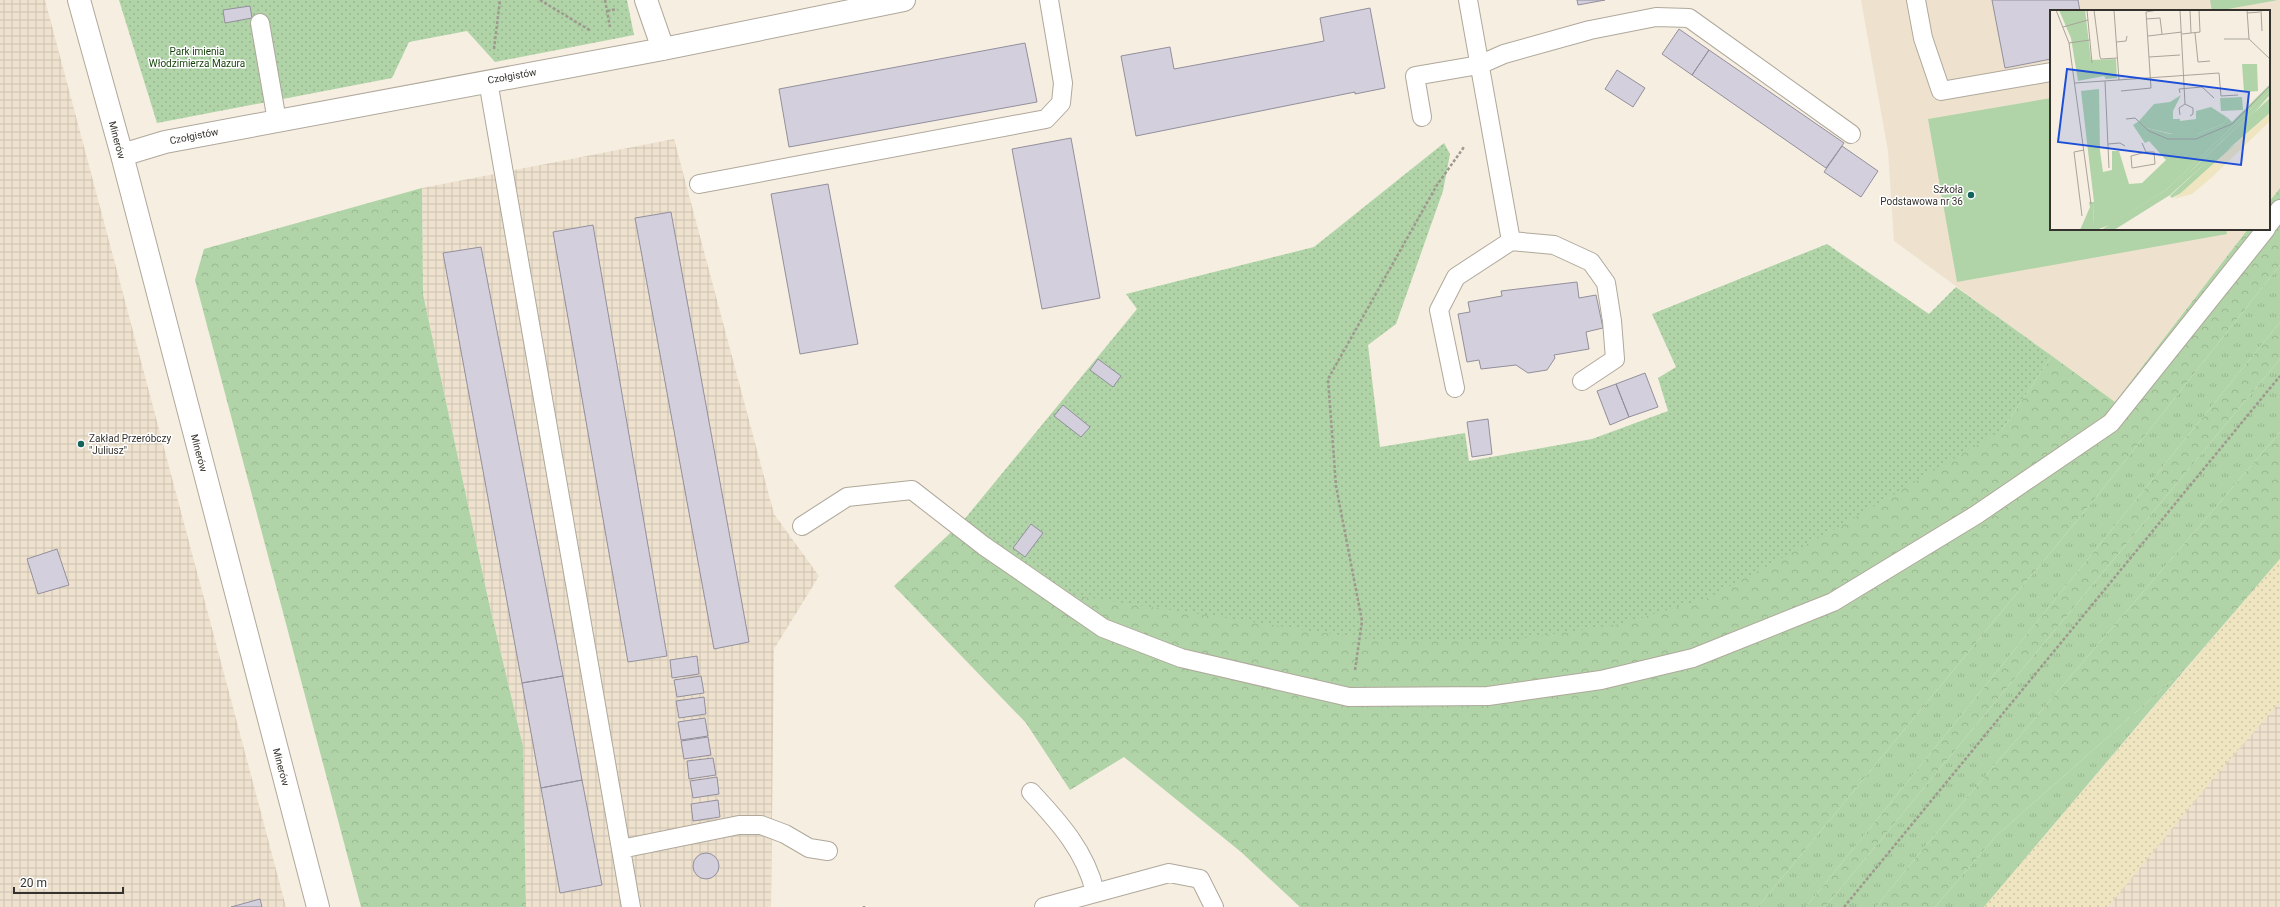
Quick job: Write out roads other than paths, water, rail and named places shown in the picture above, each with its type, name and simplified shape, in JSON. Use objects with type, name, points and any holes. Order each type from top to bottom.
[{"type":"street","name":"Minerów","points":[[79,0],[122,155],[318,907]]},
{"type":"street","points":[[646,0],[663,49]]},
{"type":"street","name":"Czołgistów","points":[[122,155],[165,142],[663,49],[904,0]]},
{"type":"lane","points":[[699,184],[1046,119],[1061,103],[1063,83],[1049,0]]},
{"type":"lane","points":[[1468,0],[1511,241]]},
{"type":"lane","points":[[1916,0],[1923,38],[1940,91],[2050,72]]},
{"type":"lane","points":[[1422,118],[1415,76],[1479,65],[1504,54],[1590,30],[1656,17],[1689,18],[1851,134]]},
{"type":"lane","points":[[260,23],[277,121]]},
{"type":"lane","points":[[492,80],[631,907]]},
{"type":"lane","points":[[2270,223],[2280,209]]},
{"type":"lane","points":[[802,526],[847,497],[912,490],[984,546],[1103,628],[1181,658],[1349,697],[1488,696],[1601,680],[1693,658],[1833,602],[1976,515],[2111,423],[2265,230]]},
{"type":"lane","points":[[1455,388],[1439,310],[1456,277],[1511,241],[1554,245],[1591,262],[1606,283],[1612,321],[1615,359],[1582,381]]},
{"type":"lane","points":[[1031,792],[1064,826],[1091,874],[1095,892]]},
{"type":"lane","points":[[621,849],[739,825],[761,825],[785,834],[809,848],[828,851]]},
{"type":"lane","points":[[1044,907],[1169,873],[1200,879],[1214,907]]},
{"type":"place","name":"Szkoła Podstawowa nr 36","points":[[1971,195]]},
{"type":"place","name":"Zakład Przeróbczy \"Juliusz\"","points":[[81,444]]},
{"type":"park label","name":"Park imienia Włodzimierza Mazura","points":[[197,56]]}]
